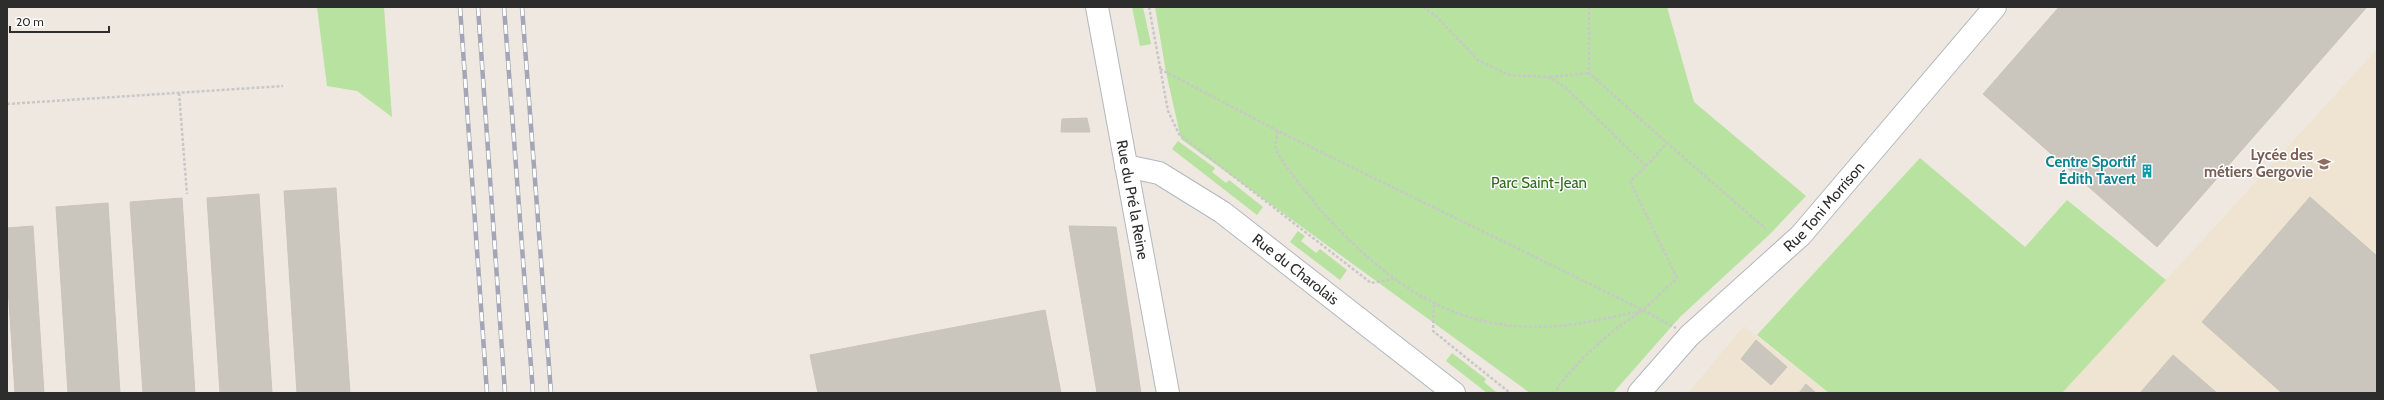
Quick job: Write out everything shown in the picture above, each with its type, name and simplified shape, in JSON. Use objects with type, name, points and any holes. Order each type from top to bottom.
[{"type":"street","name":"Rue du Pré la Reine","points":[[1097,7],[1168,393]]},
{"type":"street","name":"Rue Toni Morrison","points":[[1639,393],[1688,336],[1801,235],[1995,7]]},
{"type":"street","name":"Rue du Charolais","points":[[1126,166],[1159,173],[1222,212],[1454,393]]},
{"type":"path","points":[[1149,7],[1168,111],[1178,134],[1371,283],[1394,279]]},
{"type":"path","points":[[1422,7],[1436,16],[1478,60],[1509,75],[1550,77],[1590,73]]},
{"type":"path","points":[[1590,7],[1590,73],[1667,143],[1768,230]]},
{"type":"path","points":[[1160,69],[1278,131],[1643,310],[1676,328]]},
{"type":"path","points":[[1550,77],[1566,88],[1588,108],[1646,166]]},
{"type":"path","points":[[7,104],[283,86]]},
{"type":"path","points":[[178,93],[187,194]]},
{"type":"path","points":[[1278,131],[1276,150],[1305,190],[1341,232],[1394,279],[1434,305],[1476,320],[1536,327],[1571,324],[1643,310]]},
{"type":"path","points":[[1556,393],[1559,385],[1584,358],[1615,329],[1643,310],[1677,278],[1630,180],[1646,166],[1667,143]]},
{"type":"path","points":[[1434,305],[1433,332],[1510,393]]},
{"type":"shaded area","name":"Lycée des métiers Gergovie","points":[[2377,49],[2377,393],[2062,393],[2166,280]]},
{"type":"shaded area","points":[[1744,326],[1828,393],[1688,393]]},
{"type":"green space","points":[[317,7],[384,7],[392,117],[357,91],[327,86]]},
{"type":"green space","points":[[1132,7],[1143,7],[1151,44],[1140,46]]},
{"type":"green space","name":"Parc Saint-Jean","points":[[1155,7],[1667,7],[1694,102],[1806,196],[1769,235],[1680,317],[1613,393],[1530,393],[1181,139],[1166,72]]},
{"type":"green space","points":[[1178,141],[1215,168],[1212,172],[1226,183],[1229,180],[1263,207],[1257,215],[1172,149]]},
{"type":"green space","points":[[1920,158],[2025,247],[2067,200],[2166,280],[2062,393],[1829,393],[1757,335]]},
{"type":"green space","points":[[1298,231],[1305,236],[1301,241],[1316,253],[1320,249],[1347,270],[1340,280],[1290,242]]},
{"type":"green space","points":[[1452,353],[1486,379],[1484,382],[1497,393],[1487,393],[1446,361]]},
{"type":"building","name":"Centre Sportif Édith Tavert","points":[[2059,7],[2367,7],[2157,247],[1983,94]]},
{"type":"building","points":[[1087,118],[1090,132],[1061,132],[1062,119]]},
{"type":"building","points":[[336,188],[350,393],[297,393],[284,191]]},
{"type":"building","points":[[259,194],[272,393],[220,393],[207,198]]},
{"type":"building","points":[[2310,197],[2377,256],[2377,393],[2282,393],[2202,322]]},
{"type":"building","points":[[182,198],[195,393],[143,393],[130,202]]},
{"type":"building","points":[[108,203],[120,393],[68,393],[56,207]]},
{"type":"building","points":[[33,226],[44,393],[15,393],[7,272],[7,228]]},
{"type":"building","points":[[1069,226],[1116,227],[1141,393],[1097,393]]},
{"type":"building","points":[[1045,310],[1061,393],[818,393],[810,355]]},
{"type":"building","points":[[1756,340],[1787,367],[1771,385],[1741,359]]},
{"type":"building","points":[[2173,355],[2217,393],[2140,393]]},
{"type":"building","points":[[1806,384],[1816,393],[1799,393]]},
{"type":"railway","points":[[460,7],[487,393]]},
{"type":"railway","points":[[478,7],[505,393]]},
{"type":"railway","points":[[504,7],[533,393]]},
{"type":"railway","points":[[522,7],[551,393]]},
{"type":"place","name":"Lycée des métiers Gergovie","points":[[2324,164]]},
{"type":"place","name":"Centre Sportif Édith Tavert","points":[[2147,171]]}]
